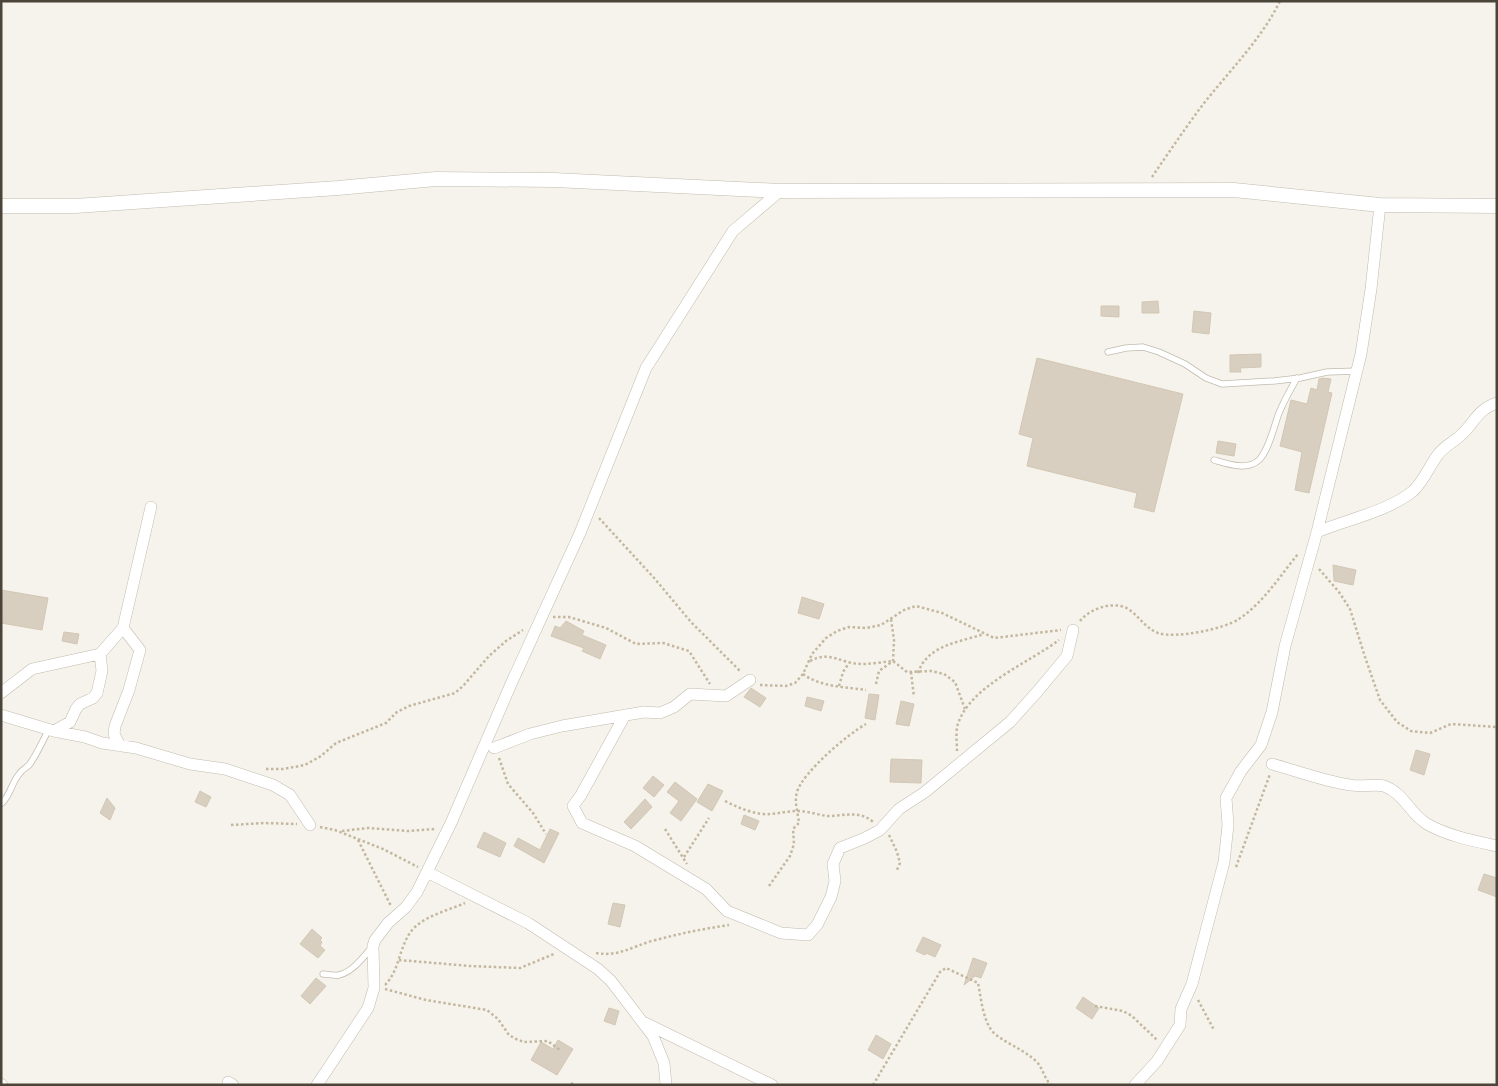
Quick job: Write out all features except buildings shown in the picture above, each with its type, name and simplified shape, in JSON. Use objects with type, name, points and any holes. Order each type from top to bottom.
[{"type":"street","points":[[1,206],[75,206],[338,188],[436,179],[554,180],[780,191],[1234,190],[1380,205],[1497,206]]},
{"type":"street","points":[[316,1085],[368,1008],[374,988],[373,946],[381,931],[406,907],[417,892],[461,801],[580,533],[646,368],[733,231],[780,191]]},
{"type":"street","points":[[1135,1085],[1157,1061],[1180,1026],[1181,1009],[1192,984],[1220,876],[1228,825],[1226,798],[1241,771],[1260,745],[1272,712],[1304,556],[1317,532],[1358,371],[1371,289],[1380,205]]},
{"type":"street","points":[[1317,532],[1359,518],[1410,492],[1444,448],[1461,435],[1483,410],[1497,403]]},
{"type":"street","points":[[1,693],[32,669],[100,654],[123,628],[150,507]]},
{"type":"street","points":[[120,746],[114,734],[115,726],[129,690],[140,650],[123,628]]},
{"type":"street","points":[[625,715],[582,795],[574,806],[582,824],[635,846],[697,883],[706,889],[727,911],[781,933],[808,935],[817,925],[832,897],[835,881],[833,864],[840,848],[866,838],[880,830],[899,809],[925,792],[1010,722],[1067,656],[1073,630]]},
{"type":"street","points":[[54,731],[70,722],[80,704],[97,694],[102,671],[100,654]]},
{"type":"street","points":[[494,748],[530,734],[625,715],[644,712],[660,713],[674,707],[690,694],[726,696],[750,680]]},
{"type":"street","points":[[1,715],[54,731],[146,750],[190,764],[225,770],[273,785],[290,795],[310,825]]},
{"type":"street","points":[[1272,764],[1349,785],[1383,786],[1398,793],[1426,824],[1452,835],[1497,846]]},
{"type":"street","points":[[427,872],[528,923],[598,970],[611,981],[653,1036],[666,1071],[666,1085]]},
{"type":"street","points":[[643,1022],[772,1085]]},
{"type":"lane","points":[[1108,352],[1143,347],[1185,364],[1206,378],[1222,384],[1297,378],[1327,372],[1358,371]]},
{"type":"lane","points":[[1214,460],[1239,466],[1248,465],[1259,460],[1268,446],[1285,398],[1297,378]]},
{"type":"lane","points":[[1,804],[8,798],[20,773],[28,766],[39,750],[46,734],[54,731]]},
{"type":"lane","points":[[323,974],[336,975],[344,973],[359,962],[373,946]]},
{"type":"path","points":[[1142,191],[1198,112],[1253,44],[1280,1]]},
{"type":"path","points":[[590,508],[655,579],[691,622],[750,680],[761,685],[786,686],[795,683],[803,674],[812,654],[826,638],[849,627],[866,628],[881,625],[904,610],[916,606],[942,613],[994,638],[1055,630],[1073,630]]},
{"type":"path","points":[[957,765],[958,722],[974,698],[1016,666],[1043,652],[1073,630],[1085,615],[1094,609],[1115,606],[1130,610],[1144,625],[1159,633],[1200,632],[1218,629],[1239,619],[1262,599],[1304,556],[1339,592],[1350,609],[1364,657],[1380,700],[1397,722],[1411,731],[1430,733],[1451,724],[1497,727]]},
{"type":"path","points":[[262,770],[283,769],[305,764],[321,756],[336,743],[386,723],[397,712],[409,706],[455,693],[464,686],[489,656],[506,641],[541,618],[569,617],[606,628],[636,644],[663,643],[689,651],[717,696]]},
{"type":"path","points":[[891,618],[894,640],[893,661]]},
{"type":"path","points":[[918,673],[920,666],[928,656],[943,646],[985,634]]},
{"type":"path","points":[[808,662],[818,657],[827,656],[850,663],[862,664],[893,661],[907,672],[944,674],[955,682],[965,709]]},
{"type":"path","points":[[876,684],[879,671],[893,661]]},
{"type":"path","points":[[839,686],[843,672],[850,663]]},
{"type":"path","points":[[911,672],[914,697]]},
{"type":"path","points":[[803,674],[817,682],[866,690]]},
{"type":"path","points":[[769,886],[790,856],[794,844],[793,829],[799,823],[796,804],[797,791],[806,776],[827,754],[866,724]]},
{"type":"path","points":[[494,748],[508,784],[533,813],[546,834]]},
{"type":"path","points":[[725,801],[750,812],[765,814],[798,811],[827,816],[850,813],[871,820],[880,830],[891,836],[900,863],[896,872]]},
{"type":"path","points":[[684,857],[709,818]]},
{"type":"path","points":[[231,825],[264,823],[310,825],[335,830],[383,849],[427,872]]},
{"type":"path","points":[[342,831],[368,828],[408,831],[438,828]]},
{"type":"path","points":[[665,829],[684,857],[697,883]]},
{"type":"path","points":[[358,840],[396,916]]},
{"type":"path","points":[[477,897],[429,918],[416,926],[406,941],[395,971],[382,988],[426,1000],[487,1010],[498,1019],[509,1035],[516,1039],[524,1042],[548,1041],[560,1050]]},
{"type":"path","points":[[873,1085],[940,972],[946,968],[978,983],[982,1008],[991,1029],[995,1034],[1021,1048],[1038,1063],[1045,1079],[1051,1085]]},
{"type":"path","points":[[1196,997],[1214,1030]]},
{"type":"path","points":[[1095,1006],[1123,1011],[1132,1016],[1152,1038],[1167,1046]]}]
